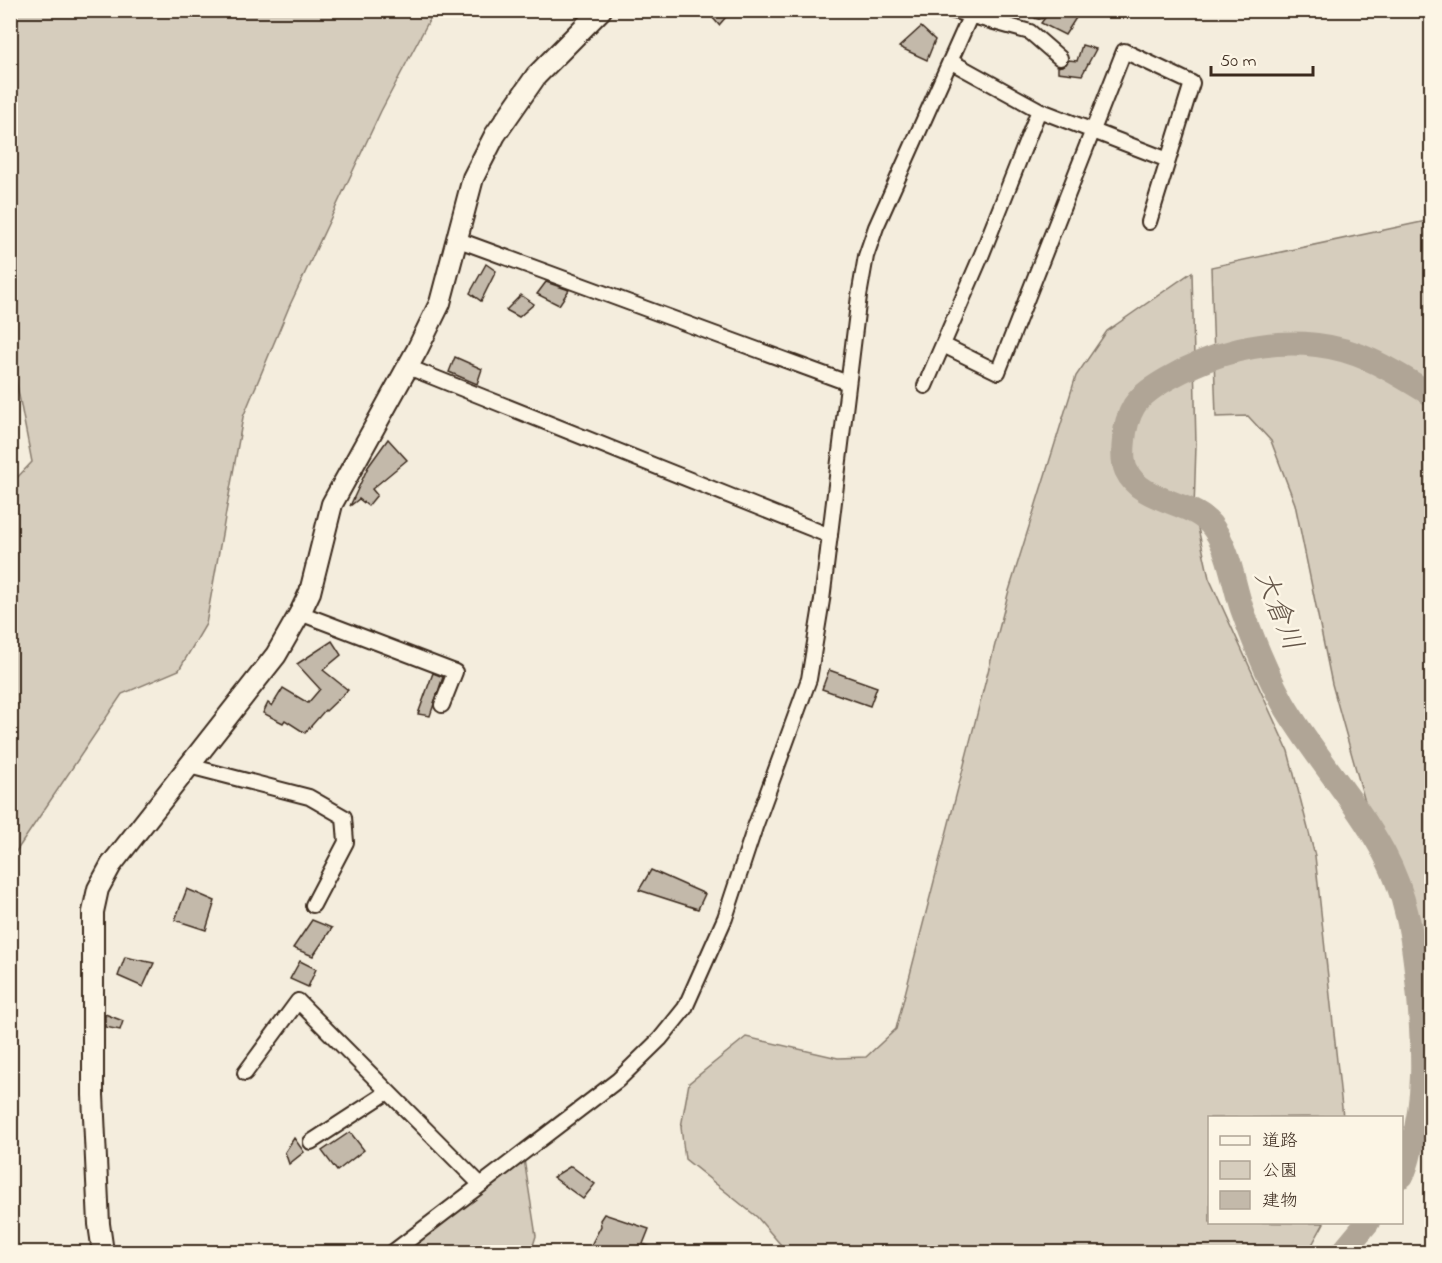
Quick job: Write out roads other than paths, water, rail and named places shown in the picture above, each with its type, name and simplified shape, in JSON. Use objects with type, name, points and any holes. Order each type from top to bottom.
[{"type":"street","points":[[103,1252],[99,1224],[93,1095],[93,912],[98,889],[111,865],[276,655],[310,592],[332,504],[408,367],[440,303],[473,178],[495,135],[536,76],[601,10]]},
{"type":"street","points":[[951,10],[972,13],[1030,32],[1060,58]]},
{"type":"street","points":[[393,1252],[618,1080],[660,1039],[685,1008],[725,918],[755,827],[809,679],[822,600],[866,256],[876,227],[972,13]]},
{"type":"street","points":[[943,345],[998,372],[1124,51],[1192,83],[1149,222]]},
{"type":"street","points":[[950,61],[1039,110],[1168,160]]},
{"type":"street","points":[[925,386],[982,254],[1039,110]]},
{"type":"street","points":[[456,239],[848,383]]},
{"type":"street","points":[[408,367],[830,536]]},
{"type":"street","points":[[300,613],[454,672],[442,705]]},
{"type":"street","points":[[189,766],[309,797],[344,817],[346,842],[313,905]]},
{"type":"street","points":[[245,1073],[298,1001],[480,1184]]},
{"type":"street","points":[[311,1142],[388,1092]]},
{"type":"waterway","name":"大倉川","points":[[1403,1174],[1416,1130],[1421,1092],[1422,1055],[1413,946],[1405,907],[1397,883],[1388,860],[1373,833],[1307,741],[1277,692],[1251,633],[1228,558],[1214,529],[1195,512],[1144,490],[1126,470],[1123,451],[1130,414],[1137,402],[1149,391],[1167,379],[1202,362],[1258,346],[1317,345],[1349,352],[1377,363],[1432,395]]},
{"type":"waterway","name":"大倉川","points":[[1343,1252],[1366,1224]]}]
